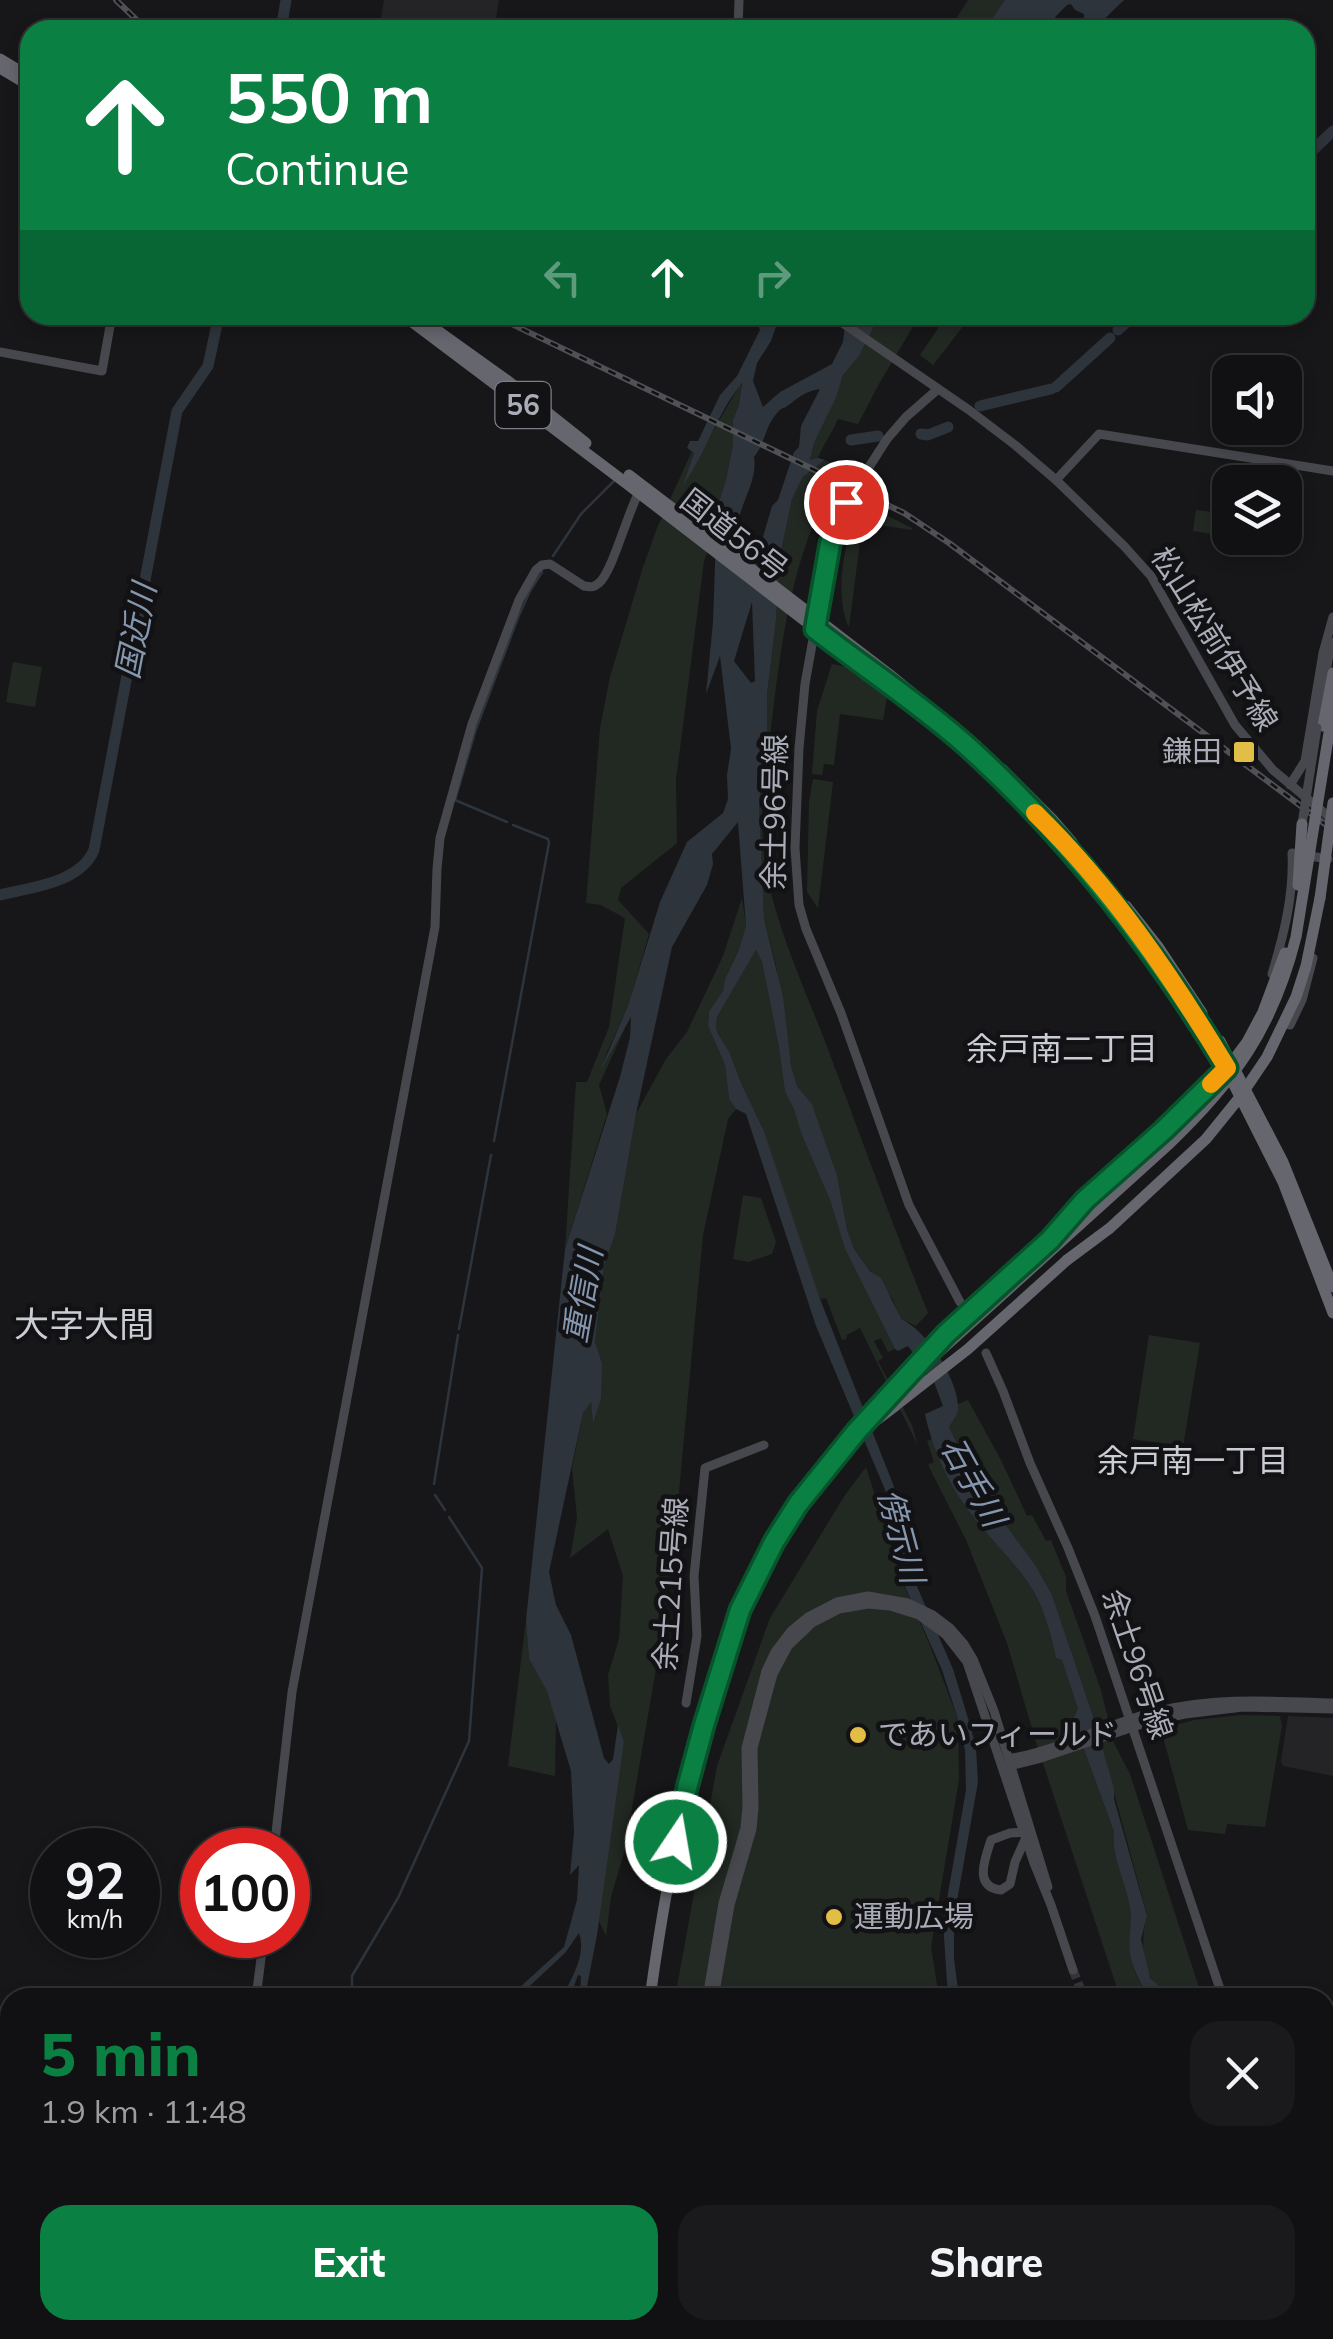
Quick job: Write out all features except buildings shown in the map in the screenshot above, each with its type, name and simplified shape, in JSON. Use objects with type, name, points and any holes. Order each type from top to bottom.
[{"type":"highway","name":"国道56号","points":[[417,325],[968,736],[1054,820],[1149,934],[1231,1068],[1283,1182],[1333,1312]]},
{"type":"highway","name":"国道56号","points":[[430,325],[508,381],[643,491]]},
{"type":"highway","points":[[651,1988],[687,1788],[734,1627],[754,1580],[774,1542],[840,1450],[1212,1100],[1263,1012],[1285,952],[1333,673]]},
{"type":"highway","points":[[891,1402],[946,1334],[1050,1240],[1085,1200],[1231,1068],[1269,1017],[1289,964],[1302,910],[1333,708]]},
{"type":"highway","points":[[891,1402],[968,1349],[1067,1260],[1110,1228],[1206,1138],[1243,1093],[1287,1024],[1306,966],[1333,803]]},
{"type":"highway","points":[[1299,876],[1302,824]]},
{"type":"highway","name":"国道56号","points":[[1243,1093],[1289,1176],[1333,1287]]},
{"type":"street","points":[[0,352],[102,371],[110,325]]},
{"type":"street","name":"松山松前伊予線","points":[[845,325],[1015,445],[1124,546],[1151,576],[1235,726],[1253,750],[1333,820]]},
{"type":"street","name":"余土96号線","points":[[938,389],[887,438],[846,502],[830,544],[813,622],[795,826],[799,906],[908,1205],[960,1302]]},
{"type":"street","points":[[1056,480],[1099,434],[1333,471]]},
{"type":"street","points":[[277,1828],[292,1692],[435,927],[438,854],[446,816],[472,724],[529,579],[539,568],[550,564],[584,586],[597,585],[643,491]]},
{"type":"street","points":[[1305,761],[1322,653],[1333,617]]},
{"type":"street","points":[[1302,824],[1333,634]]},
{"type":"street","points":[[1313,712],[1312,732],[1333,740]]},
{"type":"street","points":[[1290,785],[1317,733]]},
{"type":"street","points":[[1287,1024],[1302,1000],[1311,971],[1333,847]]},
{"type":"street","points":[[1263,1012],[1288,910],[1292,853],[1331,859]]},
{"type":"street","points":[[965,1313],[980,1343]]},
{"type":"street","name":"余土96号線","points":[[986,1354],[1080,1576],[1220,1988]]},
{"type":"street","name":"余土215号線","points":[[686,1702],[697,1636],[694,1576],[705,1468],[764,1446]]},
{"type":"street","points":[[712,1988],[719,1920],[745,1828],[749,1731],[770,1662],[791,1631],[822,1608],[854,1597],[880,1597],[919,1615],[940,1630],[967,1662],[1012,1762]]},
{"type":"street","points":[[898,1604],[921,1608],[933,1615],[950,1628],[973,1659],[1012,1762]]},
{"type":"street","points":[[1012,1762],[1206,1702],[1333,1706]]},
{"type":"street","points":[[1005,1744],[1013,1753],[1012,1781],[1019,1818],[1018,1827],[1010,1833]]},
{"type":"street","points":[[1012,1781],[1034,1864],[1052,1904]]},
{"type":"street","points":[[1019,1818],[1043,1865],[1073,1970]]},
{"type":"street","points":[[1010,1833],[1028,1833],[1007,1888],[996,1891],[986,1885],[983,1876],[989,1844],[1010,1833]]},
{"type":"street","points":[[1018,1856],[1026,1855],[1034,1864]]},
{"type":"street","points":[[257,1988],[261,1958]]},
{"type":"shaded area","points":[[384,0],[499,0],[496,20],[381,20]]},
{"type":"shaded area","points":[[968,0],[1005,0],[991,20],[955,20]]},
{"type":"shaded area","points":[[875,325],[914,325],[858,424],[838,419],[818,458],[810,460],[843,375],[859,356]]},
{"type":"shaded area","points":[[940,325],[964,325],[933,365],[920,355]]},
{"type":"shaded area","points":[[742,381],[716,530],[704,561],[676,780],[677,843],[621,888],[618,900],[649,934],[628,1007],[604,1063],[631,1015],[599,1085],[607,1114],[565,1249],[576,1082],[587,1082],[609,1027],[625,918],[601,905],[586,903],[600,728],[610,677],[657,528],[692,451],[685,480]]},
{"type":"shaded area","points":[[825,460],[839,467],[808,540],[787,617],[765,777],[764,857],[774,905],[790,952],[928,1313],[916,1326],[897,1315],[893,1300],[854,1249],[837,1175],[812,1104],[797,1086],[791,1066],[776,965],[764,919],[759,803],[780,556],[792,499],[803,477]]},
{"type":"shaded area","points":[[864,507],[912,530],[873,524],[860,542],[849,627],[843,607],[842,570],[849,537]]},
{"type":"shaded area","points":[[1196,510],[1212,512],[1212,534],[1193,531]]},
{"type":"shaded area","points":[[13,662],[42,667],[35,707],[6,702]]},
{"type":"shaded area","points":[[832,664],[847,667],[887,697],[883,720],[840,714],[834,765],[824,764],[822,775],[812,774],[817,711]]},
{"type":"shaded area","points":[[813,779],[833,782],[818,908],[807,892]]},
{"type":"shaded area","points":[[742,898],[746,926],[723,991],[709,1011],[708,1026],[725,1065],[729,1099],[736,1109],[728,1119],[703,1235],[663,1628],[606,1936],[598,1919],[624,1742],[610,1706],[608,1675],[619,1639],[623,1576],[608,1529],[570,1558],[577,1518],[572,1468],[583,1413],[591,1400],[593,1420],[602,1363],[595,1342],[604,1265],[615,1235],[636,1114],[666,1059],[687,1032],[723,956]]},
{"type":"shaded area","points":[[756,950],[762,962],[785,1092],[830,1200],[845,1249],[895,1349],[888,1352],[881,1338],[874,1341],[883,1358],[878,1361],[912,1425],[918,1446],[860,1328],[842,1340],[826,1298],[820,1299],[764,1131],[716,1028],[717,1017]]},
{"type":"shaded area","points":[[743,1195],[761,1198],[776,1242],[772,1254],[748,1262],[733,1259]]},
{"type":"shaded area","points":[[1149,1335],[1200,1343],[1183,1447],[1133,1439]]},
{"type":"shaded area","points":[[968,1400],[1027,1516],[1032,1515],[1046,1541],[1051,1540],[1066,1577],[1066,1591],[1101,1690],[1114,1743],[1130,1774],[1199,1988],[1157,1988],[1149,1975],[1143,1945],[1147,1915],[1095,1722],[1052,1595],[1036,1566],[978,1487],[949,1427],[958,1404]]},
{"type":"shaded area","points":[[932,1439],[966,1507],[1033,1590],[1056,1658],[1062,1659],[1078,1709],[1073,1719],[1114,1832],[1114,1850],[1130,1908],[1132,1963],[1144,1988],[1117,1988],[1007,1643],[966,1540],[928,1465],[934,1462],[927,1441]]},
{"type":"shaded area","points":[[866,1467],[904,1586],[958,1719],[959,1780],[931,1947],[938,1988],[677,1988],[717,1766],[770,1618]]},
{"type":"shaded area","points":[[526,1620],[529,1659],[556,1715],[555,1776],[508,1766]]},
{"type":"shaded area","points":[[1280,1716],[1282,1726],[1265,1827],[1227,1824],[1225,1834],[1188,1830],[1161,1729],[1194,1720]]},
{"type":"shaded area","points":[[1288,1716],[1333,1718],[1333,1776],[1283,1766]]},
{"type":"water","points":[[1005,0],[1124,0],[1103,20],[1084,20],[1084,14],[1071,4],[1055,17],[1056,20],[991,20]]},
{"type":"water","points":[[758,325],[777,325],[757,363],[753,381],[763,407],[780,392],[832,364],[843,342],[845,325],[875,325],[859,356],[843,375],[814,443],[810,460],[825,460],[803,477],[792,499],[780,556],[759,803],[764,919],[783,997],[791,1066],[797,1086],[812,1104],[837,1175],[854,1249],[871,1272],[881,1278],[901,1319],[920,1333],[946,1368],[958,1405],[949,1427],[978,1487],[1036,1566],[1052,1595],[1114,1789],[1147,1916],[1141,1939],[1150,1978],[1158,1988],[1144,1988],[1132,1963],[1130,1908],[1114,1850],[1114,1832],[1073,1719],[1078,1709],[1062,1660],[1056,1658],[1034,1592],[970,1513],[942,1466],[925,1414],[943,1406],[934,1382],[908,1346],[895,1349],[845,1249],[830,1200],[785,1092],[762,962],[756,950],[717,1017],[716,1028],[764,1131],[820,1299],[893,1484],[912,1575],[953,1669],[976,1749],[978,1782],[954,1918],[958,1988],[947,1988],[943,1922],[966,1790],[965,1750],[958,1719],[942,1670],[902,1580],[886,1492],[816,1326],[746,1114],[729,1099],[725,1065],[708,1026],[709,1011],[723,991],[746,926],[738,822],[712,854],[707,885],[672,947],[615,1235],[604,1265],[595,1342],[602,1363],[601,1398],[593,1423],[591,1402],[583,1413],[549,1572],[556,1605],[571,1635],[604,1758],[609,1764],[618,1725],[624,1742],[597,1935],[587,1988],[580,1988],[578,1975],[573,1988],[567,1988],[580,1958],[579,1933],[565,1953],[528,1988],[519,1988],[564,1947],[577,1900],[579,1865],[570,1875],[574,1832],[571,1771],[547,1691],[529,1659],[526,1620],[565,1249],[620,1077],[631,1017],[600,1071],[628,1006],[660,902],[687,842],[723,813],[728,799],[731,749],[720,656],[706,694],[717,508],[726,480],[742,383],[683,485],[694,453],[687,448],[690,441],[698,441],[720,395],[737,376],[760,330]],"holes":[[[820,389],[801,426],[799,447],[772,506],[750,582],[729,567],[739,518],[753,478],[754,457],[777,413],[804,394]],[[752,602],[755,681],[751,683],[734,661]]]},
{"type":"waterway","name":"国近川","points":[[283,20],[286,0]]},
{"type":"waterway","points":[[1315,148],[1333,131]]},
{"type":"waterway","name":"国近川","points":[[0,895],[67,877],[94,850],[177,411],[208,366],[217,325]]},
{"type":"waterway","points":[[1118,330],[1123,325]]},
{"type":"waterway","points":[[1056,387],[1110,338]]},
{"type":"waterway","points":[[980,406],[1051,389]]},
{"type":"waterway","points":[[921,434],[948,427]]},
{"type":"waterway","points":[[851,440],[878,436]]},
{"type":"waterway","points":[[553,556],[581,514],[615,480]]},
{"type":"waterway","points":[[507,822],[455,800],[476,729],[519,615],[542,572]]},
{"type":"waterway","points":[[494,1141],[549,843],[548,839],[513,825]]},
{"type":"waterway","points":[[459,1329],[491,1155]]},
{"type":"waterway","points":[[434,1484],[458,1335]]},
{"type":"waterway","points":[[435,1495],[445,1510]]},
{"type":"waterway","points":[[352,1988],[352,1976],[398,1898],[469,1741],[482,1568],[449,1517]]},
{"type":"tunnel","points":[[1073,1970],[1080,1988]]},
{"type":"railway","points":[[116,0],[137,20]]},
{"type":"railway","points":[[514,325],[904,513],[1333,830]]},
{"type":"slow traffic","points":[[1035,813],[1104,889],[1207,1034],[1227,1068],[1211,1084]]},
{"type":"place","name":"鎌田","points":[[1244,752]]},
{"type":"place","name":"であいフィールド","points":[[858,1735]]},
{"type":"place","name":"運動広場","points":[[834,1917]]},
{"type":"district","name":"余戸南二丁目","points":[[1062,1049]]},
{"type":"district","name":"大字大間","points":[[84,1325]]},
{"type":"district","name":"余戸南一丁目","points":[[1193,1461]]},
{"type":"route","points":[[676,1842],[704,1725],[740,1610],[798,1504],[856,1432],[946,1334],[1050,1240],[1085,1200],[1227,1068],[1147,946],[1104,889],[1048,826],[966,745],[815,629],[830,544],[846,502]]},
{"type":"water label","name":"重信川","points":[[583,1295]]},
{"type":"water label","name":"石手川","points":[[973,1482]]},
{"type":"water label","name":"傍示川","points":[[901,1536]]}]
